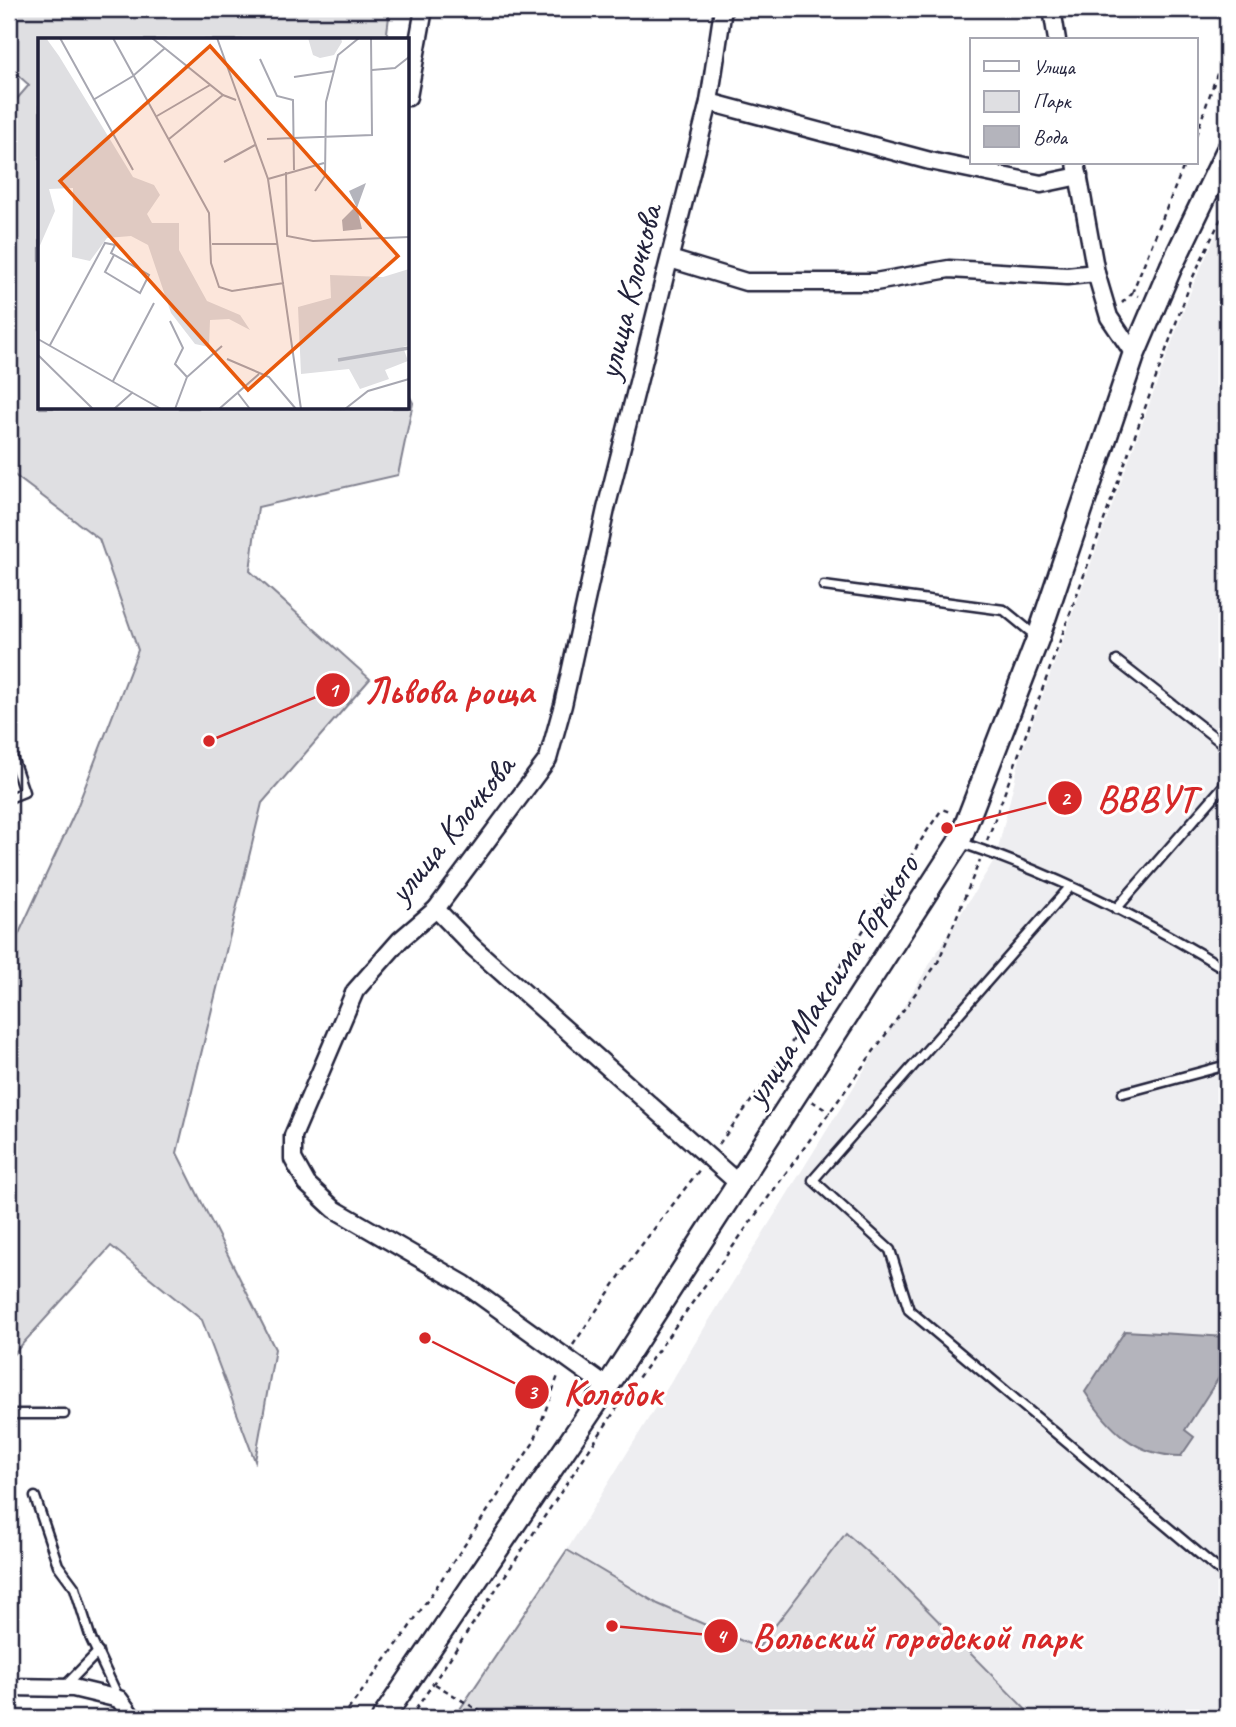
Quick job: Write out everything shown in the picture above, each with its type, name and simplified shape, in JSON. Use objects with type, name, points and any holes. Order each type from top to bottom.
[{"type":"main road","name":"улица Максима Горького","points":[[383,1718],[607,1387],[959,842],[1038,638],[1134,354],[1171,267],[1227,151]]},
{"type":"street","points":[[410,86],[424,9]]},
{"type":"street","name":"улица Клочкова","points":[[607,1387],[464,1284],[334,1209],[307,1184],[293,1159],[293,1136],[355,991],[400,940],[436,909],[548,759],[563,705],[606,509],[709,102],[723,9]]},
{"type":"street","points":[[1052,9],[1057,38]]},
{"type":"street","points":[[709,102],[930,161],[1041,184],[1077,169],[1096,273],[1109,317],[1134,354]]},
{"type":"street","points":[[670,259],[746,282],[875,282],[949,269],[1067,275],[1096,273]]},
{"type":"street","points":[[436,909],[473,947],[739,1184]]},
{"type":"street","points":[[9,1687],[63,1688],[119,1699],[133,1718]]},
{"type":"lane","points":[[824,586],[1004,610],[1038,638]]},
{"type":"lane","points":[[1117,661],[1227,747]]},
{"type":"lane","points":[[9,748],[24,792],[9,798]]},
{"type":"lane","points":[[1116,909],[1227,782]]},
{"type":"lane","points":[[959,842],[1070,887],[1167,933],[1227,970]]},
{"type":"lane","points":[[1070,887],[813,1180],[890,1250],[909,1310],[1227,1577]]},
{"type":"lane","points":[[1123,1093],[1227,1065]]},
{"type":"lane","points":[[9,1414],[64,1414]]},
{"type":"lane","points":[[35,1497],[58,1565],[75,1588],[91,1639],[119,1699]]},
{"type":"lane","points":[[63,1688],[98,1651]]},
{"type":"path","points":[[1198,129],[1227,45]]},
{"type":"path","points":[[1132,293],[1185,164]]},
{"type":"path","points":[[410,1718],[623,1399],[938,962],[984,850],[1188,291],[1227,206]]},
{"type":"path","points":[[342,1718],[404,1635],[534,1442],[566,1355],[634,1255],[772,1073],[943,809]]},
{"type":"path","points":[[772,1073],[830,1112]]},
{"type":"path","points":[[435,1684],[491,1718]]},
{"type":"shaded area","points":[[1227,211],[1227,1718],[1034,1718],[896,1578],[846,1533],[758,1648],[658,1604],[567,1550],[996,857],[1021,754],[1193,285]]},
{"type":"green space","points":[[9,9],[390,9],[386,38],[38,38],[38,410],[410,410],[410,397],[413,403],[398,475],[258,507],[250,571],[370,679],[262,803],[177,1153],[275,1349],[255,1461],[202,1320],[111,1246],[9,1359],[9,955],[76,810],[138,650],[99,539],[9,471],[9,108],[29,85],[9,67]]},
{"type":"green space","points":[[846,1533],[896,1578],[1034,1718],[454,1718],[567,1550],[658,1604],[758,1648]]},
{"type":"water","points":[[1125,1331],[1227,1337],[1227,1365],[1185,1430],[1194,1437],[1181,1456],[1150,1451],[1125,1438],[1104,1418],[1085,1392]]},
{"type":"place","name":"Львова роща","points":[[209,741]]},
{"type":"place","name":"ВВВУТ","points":[[947,828]]},
{"type":"place","name":"Колобок","points":[[425,1338]]},
{"type":"place","name":"Вольский городской парк","points":[[612,1626]]}]
